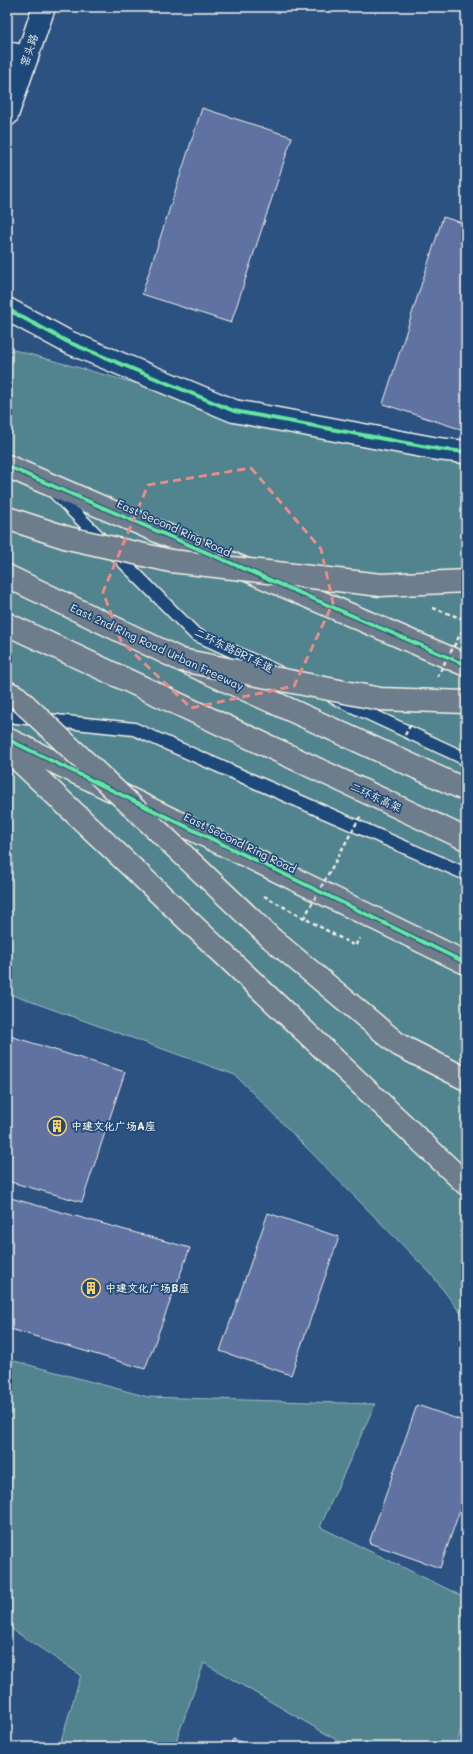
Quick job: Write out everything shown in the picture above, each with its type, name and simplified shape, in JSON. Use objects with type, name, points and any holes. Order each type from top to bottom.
[{"type":"highway","name":"East Second Ring Road","points":[[7,466],[466,665]]},
{"type":"highway","points":[[7,518],[68,538],[171,561],[380,585],[466,581]]},
{"type":"highway","name":"East 2nd Ring Road Urban Freeway","points":[[7,576],[181,660],[466,790]]},
{"type":"highway","name":"二环东高架","points":[[7,624],[466,839]]},
{"type":"highway","points":[[181,660],[380,699],[466,702]]},
{"type":"highway","points":[[7,692],[17,697],[272,940],[399,1045],[466,1079]]},
{"type":"highway","name":"East Second Ring Road","points":[[7,739],[466,963]]},
{"type":"highway","points":[[7,750],[466,1184]]},
{"type":"street","name":"窑头路","points":[[7,115],[17,55],[44,7]]},
{"type":"street","points":[[7,309],[68,342],[234,411],[438,449],[466,452]]},
{"type":"lane","name":"二环东路BRT车道","points":[[44,482],[195,634],[466,759]]},
{"type":"lane","points":[[7,716],[134,729],[466,874]]},
{"type":"path","points":[[429,606],[466,620]]},
{"type":"path","points":[[259,894],[356,946]]},
{"type":"highlighted area","points":[[251,468],[321,549],[333,603],[294,686],[191,708],[121,641],[103,592],[148,485]]},
{"type":"green space","points":[[7,348],[302,429],[466,465],[466,1320],[431,1274],[235,1075],[7,993]]},
{"type":"green space","points":[[7,1359],[148,1397],[375,1404],[320,1527],[466,1598],[466,1713],[456,1747],[343,1747],[340,1742],[204,1663],[174,1747],[59,1747],[81,1675],[7,1626]]},
{"type":"building","points":[[202,108],[292,137],[231,323],[142,294]]},
{"type":"building","points":[[443,217],[466,224],[466,431],[383,404]]},
{"type":"building","name":"中建文化广场A座","points":[[7,1035],[125,1072],[82,1202],[7,1181]]},
{"type":"building","name":"中建文化广场B座","points":[[7,1197],[190,1248],[145,1369],[7,1328]]},
{"type":"building","points":[[268,1213],[339,1237],[291,1375],[220,1351]]},
{"type":"building","points":[[417,1405],[466,1422],[466,1492],[440,1568],[369,1543]]},
{"type":"building","points":[[233,1739],[257,1747],[230,1747]]},
{"type":"cycle path","points":[[7,309],[68,342],[234,411],[438,449],[466,452]]},
{"type":"cycle path","points":[[7,466],[466,665]]},
{"type":"cycle path","points":[[7,739],[466,963]]},
{"type":"place","name":"中建文化广场A座","points":[[57,1126]]},
{"type":"place","name":"中建文化广场B座","points":[[91,1288]]}]
